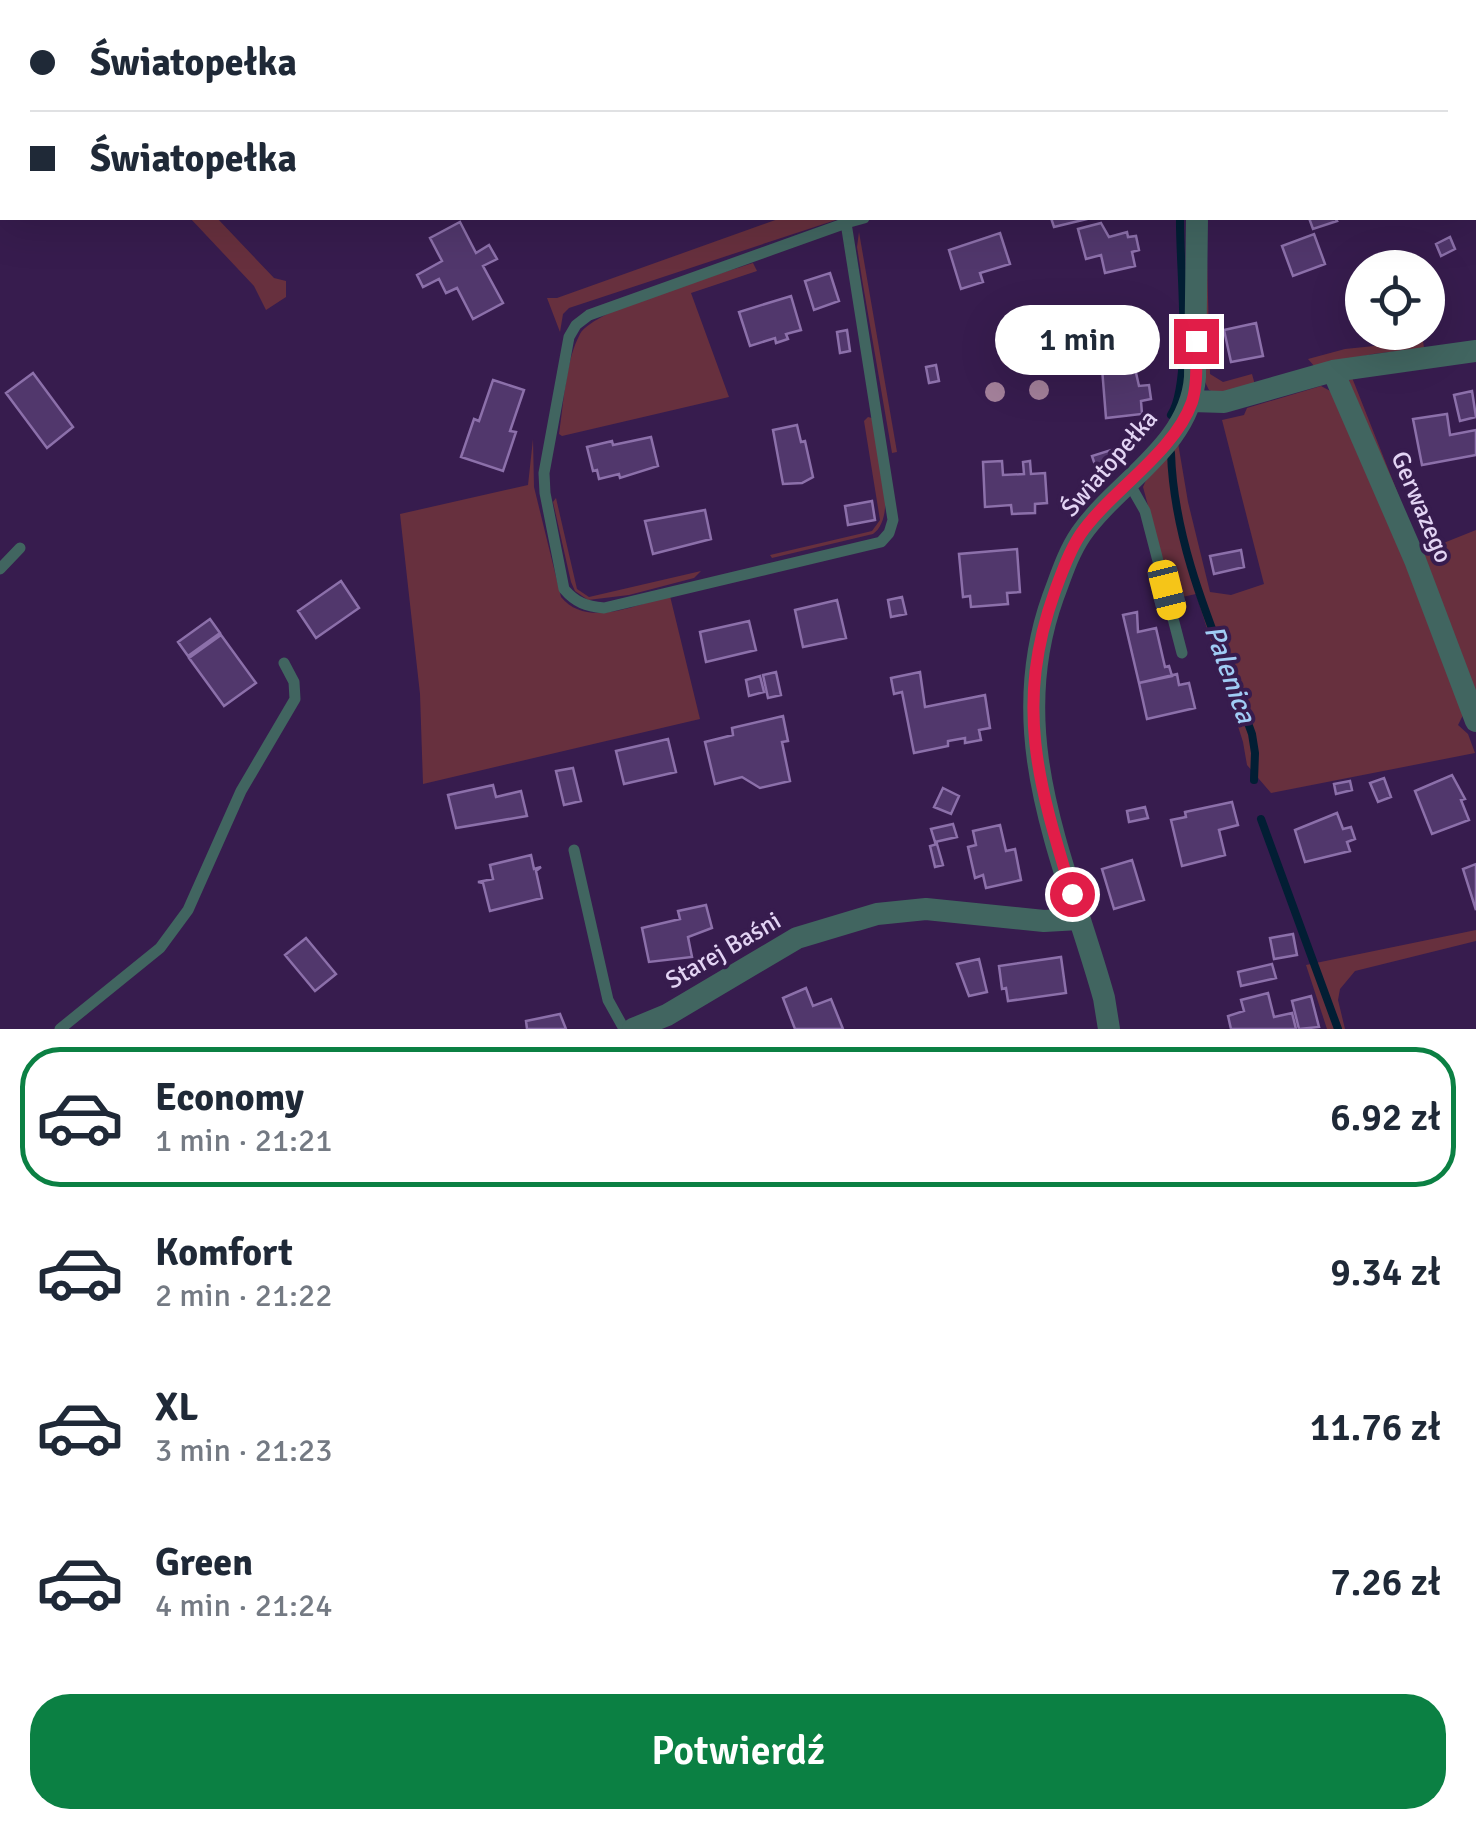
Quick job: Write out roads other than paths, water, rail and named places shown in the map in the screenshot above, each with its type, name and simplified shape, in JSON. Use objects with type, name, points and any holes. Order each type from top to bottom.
[{"type":"street","name":"Światopełka","points":[[1109,1029],[1104,998],[1040,777],[1034,734],[1035,657],[1059,580],[1081,533],[1180,423],[1192,401],[1196,377],[1197,220]]},
{"type":"street","points":[[1192,401],[1224,402],[1333,372],[1476,351]]},
{"type":"street","name":"Gerwazego","points":[[1333,372],[1415,560],[1476,721]]},
{"type":"street","name":"Starej Baśni","points":[[628,1028],[667,1015],[797,938],[877,914],[926,909],[1044,920],[1079,918]]},
{"type":"lane","points":[[846,223],[893,520],[889,534],[882,542],[604,608],[586,606],[573,599],[564,588],[544,493],[544,472],[569,337],[576,325],[589,315],[846,223],[857,220]]},
{"type":"lane","points":[[1129,483],[1145,511],[1182,653]]},
{"type":"lane","points":[[0,569],[20,548]]},
{"type":"lane","points":[[60,1029],[160,948],[188,910],[241,790],[295,699],[294,682],[284,663]]},
{"type":"lane","points":[[574,850],[608,1000],[628,1028]]},
{"type":"waterway","name":"Palenica","points":[[1171,415],[1182,376],[1180,220]]},
{"type":"waterway","name":"Palenica","points":[[1171,453],[1189,561],[1252,734],[1254,780]]},
{"type":"waterway","name":"Palenica","points":[[1261,819],[1338,1029]]}]
